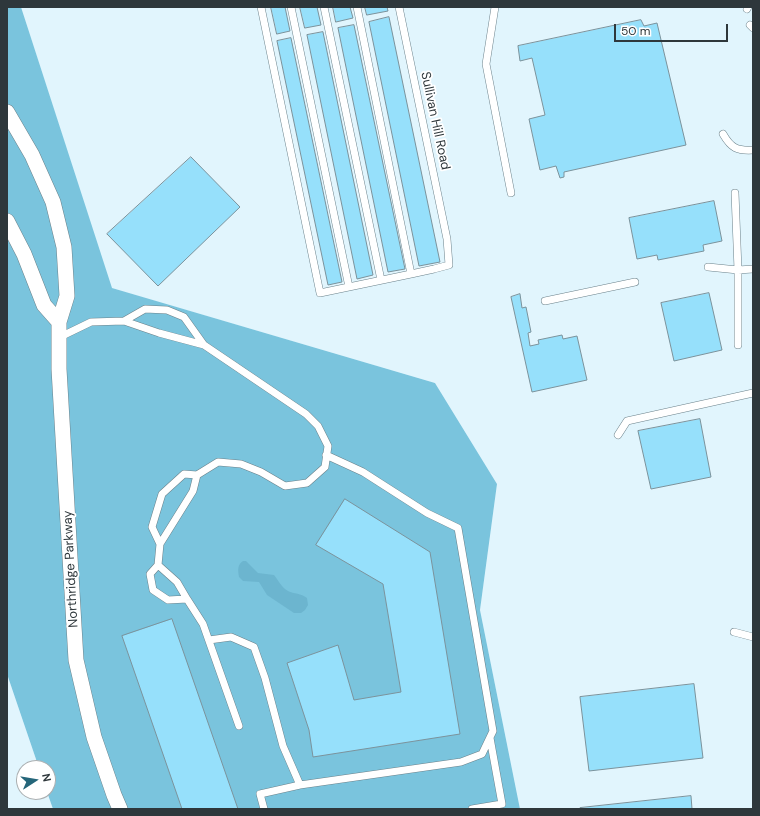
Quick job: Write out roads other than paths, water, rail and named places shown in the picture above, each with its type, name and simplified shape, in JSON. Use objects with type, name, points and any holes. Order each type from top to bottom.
[{"type":"street","name":"Northridge Parkway","points":[[7,112],[32,155],[53,202],[64,247],[67,296],[59,329],[59,369],[76,660],[94,737],[120,809]]},
{"type":"street","points":[[7,221],[24,254],[44,305],[59,329]]},
{"type":"lane","points":[[261,7],[320,293],[411,274],[357,7]]},
{"type":"lane","points":[[291,7],[349,287]]},
{"type":"lane","points":[[324,7],[381,280]]},
{"type":"lane","name":"Sullivan Hill Road","points":[[399,7],[447,239],[449,265],[411,274]]},
{"type":"lane","points":[[495,7],[486,64],[511,193]]},
{"type":"lane","points":[[723,134],[729,145],[743,151],[753,150]]},
{"type":"lane","points":[[735,193],[738,270],[738,345]]},
{"type":"lane","points":[[708,267],[738,270],[753,269]]},
{"type":"lane","points":[[545,301],[635,282]]},
{"type":"lane","points":[[124,321],[145,310],[167,310],[184,317],[204,345]]},
{"type":"lane","points":[[59,329],[91,322],[124,321],[159,333],[204,345],[306,414],[318,426],[328,446],[325,467],[307,483],[285,486],[261,472],[241,464],[218,462],[197,475],[184,474],[162,494],[152,527],[160,544]]},
{"type":"lane","points":[[618,435],[626,421],[753,393]]},
{"type":"lane","points":[[264,809],[260,794],[300,785],[461,762],[482,754],[493,731],[458,528],[427,513],[363,472],[326,455]]},
{"type":"lane","points":[[187,599],[168,600],[153,590],[150,574],[158,565],[160,544],[193,491],[197,475]]},
{"type":"lane","points":[[158,565],[177,582],[203,624],[239,726]]},
{"type":"lane","points":[[734,632],[753,637]]},
{"type":"lane","points":[[209,640],[231,637],[254,647],[265,678],[283,746],[300,785]]},
{"type":"lane","points":[[472,809],[503,807],[490,738]]}]
